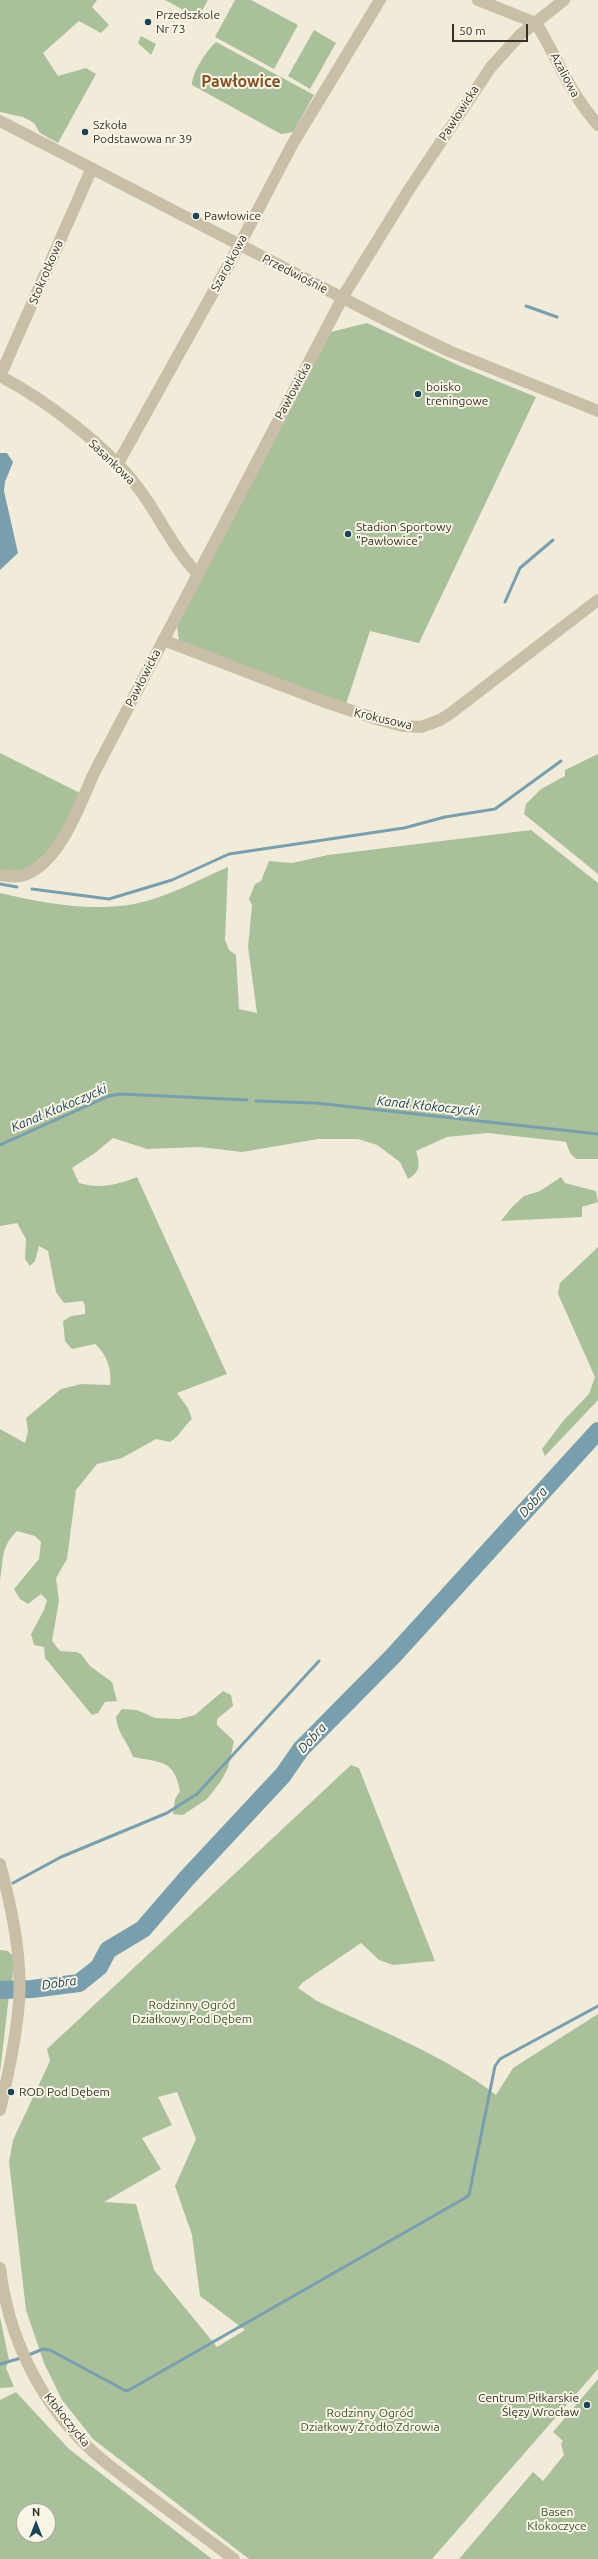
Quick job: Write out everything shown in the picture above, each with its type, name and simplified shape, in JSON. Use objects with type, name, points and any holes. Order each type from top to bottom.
[{"type":"street","name":"Szarotkowa","points":[[117,465],[239,246],[292,144],[380,0]]},
{"type":"street","points":[[478,0],[536,23]]},
{"type":"street","name":"Pawłowicka","points":[[0,875],[23,876],[33,871],[48,857],[63,838],[94,773],[342,298],[472,92],[491,66],[520,34],[564,0]]},
{"type":"street","name":"Azaliowa","points":[[536,23],[571,91],[583,108],[598,124]]},
{"type":"street","name":"Przedwiośnie","points":[[0,121],[239,246],[449,351],[598,411]]},
{"type":"street","name":"Stokrotkowa","points":[[0,376],[92,168]]},
{"type":"street","name":"Sasankowa","points":[[0,376],[43,401],[117,465],[157,514],[183,559],[198,574]]},
{"type":"street","name":"Krokusowa","points":[[163,640],[355,713],[402,726],[422,727],[440,720],[451,713],[598,600]]},
{"type":"street","points":[[0,1864],[15,1932],[19,1969],[19,2002],[14,2044],[0,2110]]},
{"type":"street","name":"Kłokoczycka","points":[[0,2268],[3,2298],[20,2348],[28,2365],[58,2411],[87,2446],[234,2559]]},
{"type":"green space","points":[[0,0],[97,0],[92,7],[109,25],[101,33],[79,21],[43,53],[58,76],[86,68],[96,74],[58,143],[40,133],[34,123],[23,117],[0,112]]},
{"type":"green space","points":[[165,0],[208,0],[198,18]]},
{"type":"green space","points":[[235,0],[251,0],[298,25],[274,69],[215,37]]},
{"type":"green space","points":[[314,30],[336,43],[310,89],[288,76]]},
{"type":"green space","points":[[141,36],[156,44],[151,55],[138,43]]},
{"type":"green space","points":[[216,42],[314,95],[293,132],[281,134],[192,85],[194,74],[208,50]]},
{"type":"green space","name":"Stadion Sportowy \"Pawłowice\"","points":[[367,323],[460,366],[536,397],[419,643],[370,631],[346,704],[179,641],[177,626],[331,332]]},
{"type":"green space","points":[[0,753],[80,793],[64,826],[49,850],[41,860],[32,867],[19,872],[0,870]]},
{"type":"green space","points":[[598,754],[598,874],[524,814],[526,804],[541,789],[565,776],[565,770]]},
{"type":"green space","points":[[531,830],[598,883],[598,1159],[576,1159],[570,1153],[566,1142],[488,1133],[447,1137],[416,1151],[419,1163],[418,1167],[415,1173],[408,1179],[400,1162],[377,1145],[358,1139],[318,1139],[242,1152],[200,1147],[147,1149],[113,1138],[95,1153],[72,1168],[79,1183],[94,1186],[108,1185],[137,1177],[227,1374],[177,1393],[188,1408],[192,1419],[173,1440],[170,1442],[156,1439],[122,1458],[97,1464],[76,1490],[67,1559],[56,1578],[59,1601],[52,1641],[60,1651],[76,1652],[81,1654],[90,1666],[112,1682],[117,1701],[105,1702],[98,1713],[92,1715],[45,1658],[44,1647],[34,1645],[31,1634],[44,1610],[47,1600],[41,1594],[28,1604],[20,1599],[14,1589],[39,1559],[41,1542],[35,1536],[17,1531],[12,1537],[5,1548],[0,1580],[0,1429],[25,1443],[28,1431],[26,1418],[61,1389],[81,1384],[110,1385],[110,1374],[106,1357],[95,1344],[72,1349],[65,1341],[63,1321],[71,1316],[85,1314],[85,1306],[83,1301],[64,1303],[56,1292],[48,1251],[39,1246],[35,1261],[30,1266],[25,1259],[26,1239],[17,1223],[0,1226],[0,893],[50,903],[84,907],[117,906],[134,904],[158,898],[228,867],[225,940],[229,950],[236,955],[239,1009],[257,1013],[248,947],[252,905],[249,899],[255,884],[261,881],[269,861],[292,863],[328,855]]},
{"type":"green space","points":[[561,1177],[565,1183],[596,1191],[598,1202],[582,1207],[582,1217],[501,1221],[512,1207],[524,1196],[540,1191]]},
{"type":"green space","points":[[598,1247],[598,1400],[545,1456],[542,1449],[564,1420],[589,1394],[595,1377],[558,1294],[560,1283]]},
{"type":"green space","points":[[223,1691],[231,1695],[233,1706],[217,1719],[217,1725],[234,1741],[228,1768],[221,1781],[207,1799],[183,1815],[173,1814],[175,1799],[180,1791],[174,1773],[165,1764],[133,1757],[121,1733],[116,1717],[122,1709],[137,1710],[155,1718],[179,1719],[195,1715]]},
{"type":"green space","points":[[351,1765],[359,1768],[435,1961],[393,1965],[379,1960],[361,1943],[302,1983],[298,1988],[317,2001],[386,2032],[432,2055],[476,2081],[496,2095],[513,2068],[598,2014],[598,2369],[432,2559],[249,2559],[93,2439],[62,2400],[44,2363],[26,2310],[9,2162],[13,2140],[50,2061],[47,2049]],"holes":[[[177,2092],[196,2139],[175,2186],[192,2235],[200,2296],[245,2330],[217,2347],[154,2270],[136,2204],[104,2202],[161,2169],[142,2138],[172,2125],[158,2097]]]},
{"type":"green space","points":[[0,1950],[8,1951],[14,1957],[11,1996],[9,1996],[0,2072]]},
{"type":"green space","points":[[0,2317],[9,2360],[6,2368],[14,2387],[0,2388]]},
{"type":"green space","name":"Basen Kłokoczyce","points":[[598,2379],[598,2559],[459,2559],[533,2472],[543,2481],[564,2455],[561,2444],[563,2441],[553,2432]]},
{"type":"green space","points":[[16,2392],[69,2449],[212,2559],[0,2559],[0,2400]]},
{"type":"water","points":[[0,453],[7,453],[13,462],[5,482],[4,491],[18,553],[0,570]]},
{"type":"waterway","points":[[526,306],[557,317]]},
{"type":"waterway","points":[[505,602],[520,568],[553,540]]},
{"type":"waterway","points":[[32,889],[109,899],[172,880],[229,854],[404,828],[445,817],[495,809],[561,761]]},
{"type":"waterway","points":[[0,884],[17,887]]},
{"type":"waterway","name":"Kanał Kłokoczycki","points":[[0,1145],[109,1096],[120,1094],[247,1100]]},
{"type":"waterway","name":"Kanał Kłokoczycki","points":[[256,1101],[316,1103],[598,1134]]},
{"type":"waterway","name":"Dobra","points":[[0,1990],[32,1989],[79,1983],[99,1967],[108,1950],[143,1929],[187,1878],[283,1775],[301,1749],[393,1656],[598,1431]]},
{"type":"waterway","points":[[13,1883],[61,1857],[167,1813],[197,1794],[319,1661]]},
{"type":"waterway","points":[[26,2356],[43,2349],[50,2350],[126,2391],[129,2390],[465,2198],[469,2195],[495,2066],[500,2059],[598,2006]]},
{"type":"waterway","points":[[0,2364],[21,2358]]},
{"type":"place","name":"Przedszkole Nr 73","points":[[148,22]]},
{"type":"place","name":"Szkoła Podstawowa nr 39","points":[[85,132]]},
{"type":"place","name":"Pawłowice","points":[[196,216]]},
{"type":"place","name":"boisko treningowe","points":[[418,394]]},
{"type":"place","name":"Stadion Sportowy \"Pawłowice\"","points":[[348,534]]},
{"type":"place","name":"ROD Pod Dębem","points":[[11,2092]]},
{"type":"place","name":"Centrum Piłkarskie Ślęzy Wrocław","points":[[587,2405]]},
{"type":"district","name":"Pawłowice","points":[[241,82]]},
{"type":"park label","name":"Rodzinny Ogród Działkowy Pod Dębem","points":[[192,2012]]},
{"type":"park label","name":"Rodzinny Ogród Działkowy Źródło Zdrowia","points":[[370,2420]]}]
